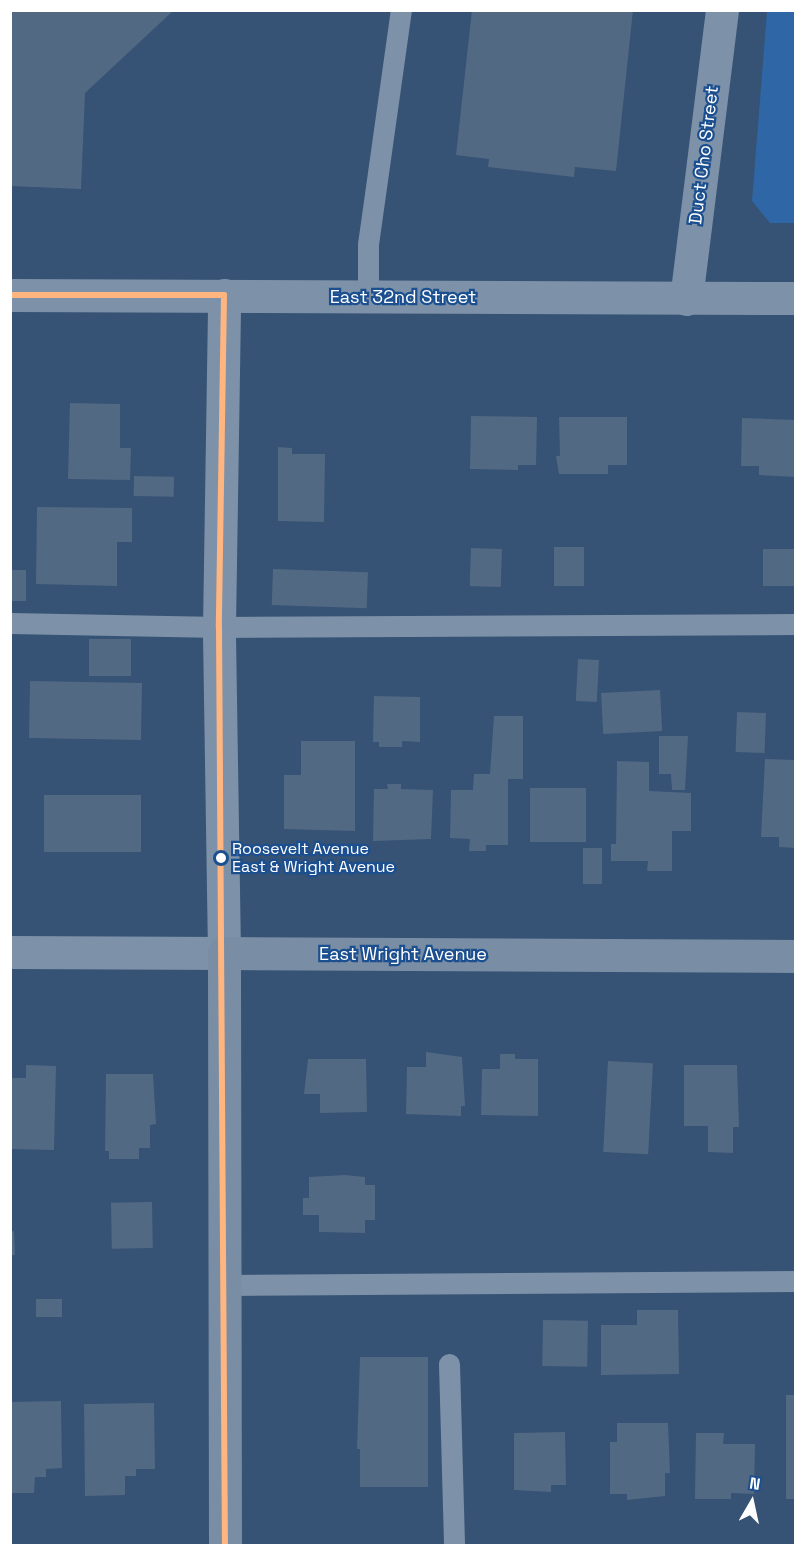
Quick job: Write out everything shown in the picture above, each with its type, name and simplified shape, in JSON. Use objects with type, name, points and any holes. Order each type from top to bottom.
[{"type":"street","name":"Duct Cho Street","points":[[686,299],[722,10]]},
{"type":"street","name":"East 32nd Street","points":[[10,295],[795,298]]},
{"type":"street","points":[[224,295],[219,627],[224,953],[225,1545]]},
{"type":"street","name":"East Wright Avenue","points":[[10,952],[795,956]]},
{"type":"lane","points":[[368,297],[368,244],[401,10]]},
{"type":"lane","points":[[10,623],[219,627],[795,624]]},
{"type":"lane","points":[[225,1285],[795,1281]]},
{"type":"lane","points":[[449,1364],[454,1545]]},
{"type":"shaded area","points":[[767,11],[795,11],[795,223],[770,223],[752,201]]},
{"type":"building","points":[[10,10],[174,10],[85,93],[81,189],[10,186]]},
{"type":"building","points":[[472,10],[633,10],[616,171],[575,167],[574,177],[488,167],[489,159],[456,155]]},
{"type":"building","points":[[70,403],[120,404],[120,448],[131,448],[130,480],[68,479]]},
{"type":"building","points":[[471,416],[537,417],[536,465],[518,465],[518,470],[470,469]]},
{"type":"building","points":[[559,417],[627,417],[627,465],[608,465],[608,474],[559,474],[556,456],[560,456]]},
{"type":"building","points":[[742,418],[796,420],[796,477],[759,475],[759,466],[741,466]]},
{"type":"building","points":[[278,447],[292,448],[292,454],[325,454],[324,522],[278,521]]},
{"type":"building","points":[[134,476],[174,477],[174,497],[134,496]]},
{"type":"building","points":[[37,507],[132,508],[132,542],[117,542],[117,586],[36,584]]},
{"type":"building","points":[[554,547],[584,547],[584,586],[554,586]]},
{"type":"building","points":[[471,548],[502,549],[501,587],[470,586]]},
{"type":"building","points":[[763,549],[796,549],[796,586],[763,586]]},
{"type":"building","points":[[273,569],[368,572],[367,608],[272,605]]},
{"type":"building","points":[[10,570],[26,570],[26,601],[10,601]]},
{"type":"building","points":[[89,639],[131,639],[131,676],[89,676]]},
{"type":"building","points":[[578,659],[599,660],[597,702],[576,701]]},
{"type":"building","points":[[30,681],[142,683],[141,740],[29,738]]},
{"type":"building","points":[[660,690],[662,731],[603,734],[601,693]]},
{"type":"building","points":[[374,696],[420,697],[420,742],[402,741],[402,747],[379,747],[379,742],[373,742]]},
{"type":"building","points":[[737,712],[766,713],[765,753],[736,752]]},
{"type":"building","points":[[494,716],[523,716],[523,779],[508,779],[508,845],[486,845],[486,851],[469,851],[470,839],[450,838],[451,790],[473,790],[474,774],[490,774]]},
{"type":"building","points":[[659,736],[688,736],[685,790],[672,790],[671,774],[659,774]]},
{"type":"building","points":[[301,741],[355,741],[355,831],[284,829],[284,775],[301,775]]},
{"type":"building","points":[[765,759],[796,760],[796,848],[779,847],[779,837],[761,837]]},
{"type":"building","points":[[617,761],[649,762],[649,791],[691,793],[691,831],[672,831],[672,871],[647,871],[648,861],[611,861],[611,844],[616,844]]},
{"type":"building","points":[[387,784],[401,784],[401,789],[433,790],[431,839],[373,841],[374,789],[388,789]]},
{"type":"building","points":[[530,788],[586,788],[586,842],[530,842]]},
{"type":"building","points":[[44,795],[141,795],[141,852],[44,852]]},
{"type":"building","points":[[583,848],[602,848],[602,884],[583,884]]},
{"type":"building","points":[[426,1052],[462,1057],[465,1106],[461,1106],[461,1116],[406,1114],[407,1067],[426,1067]]},
{"type":"building","points":[[500,1054],[515,1054],[515,1059],[538,1059],[538,1116],[481,1115],[482,1069],[500,1069]]},
{"type":"building","points":[[308,1059],[366,1059],[367,1112],[320,1113],[320,1094],[304,1094]]},
{"type":"building","points":[[608,1061],[653,1063],[648,1154],[603,1152]]},
{"type":"building","points":[[26,1065],[56,1066],[54,1150],[10,1149],[10,1078],[26,1078]]},
{"type":"building","points":[[684,1065],[737,1065],[739,1127],[733,1127],[733,1153],[708,1152],[708,1126],[684,1126]]},
{"type":"building","points":[[106,1074],[153,1074],[156,1124],[150,1125],[150,1148],[139,1148],[139,1159],[109,1159],[109,1151],[105,1151]]},
{"type":"building","points":[[345,1175],[365,1177],[365,1185],[375,1185],[375,1220],[365,1220],[365,1233],[319,1232],[319,1215],[303,1215],[303,1198],[309,1198],[309,1177]]},
{"type":"building","points":[[152,1202],[153,1248],[112,1249],[111,1203]]},
{"type":"building","points":[[14,1231],[15,1255],[10,1255],[10,1232]]},
{"type":"building","points":[[36,1299],[62,1299],[62,1317],[36,1317]]},
{"type":"building","points":[[637,1310],[678,1310],[679,1374],[601,1375],[601,1325],[637,1325]]},
{"type":"building","points":[[543,1320],[588,1321],[587,1367],[542,1366]]},
{"type":"building","points":[[360,1357],[428,1357],[428,1487],[360,1487],[360,1449],[357,1449]]},
{"type":"building","points":[[786,1395],[796,1395],[796,1499],[786,1499]]},
{"type":"building","points":[[61,1401],[62,1468],[46,1469],[46,1477],[35,1477],[34,1493],[10,1493],[10,1402]]},
{"type":"building","points":[[154,1403],[155,1469],[136,1469],[136,1476],[125,1476],[125,1495],[85,1496],[84,1404]]},
{"type":"building","points":[[617,1423],[668,1423],[670,1473],[665,1473],[665,1496],[627,1500],[627,1494],[610,1494],[610,1442],[617,1442]]},
{"type":"building","points":[[565,1432],[566,1485],[551,1485],[551,1492],[514,1490],[514,1433]]},
{"type":"building","points":[[696,1433],[724,1433],[723,1444],[755,1444],[754,1494],[731,1493],[731,1499],[695,1499]]},
{"type":"transit line","points":[[10,295],[224,295]]},
{"type":"transit line","points":[[224,295],[219,627],[225,1546]]},
{"type":"place","name":"Roosevelt Avenue East & Wright Avenue","points":[[221,858]]}]
